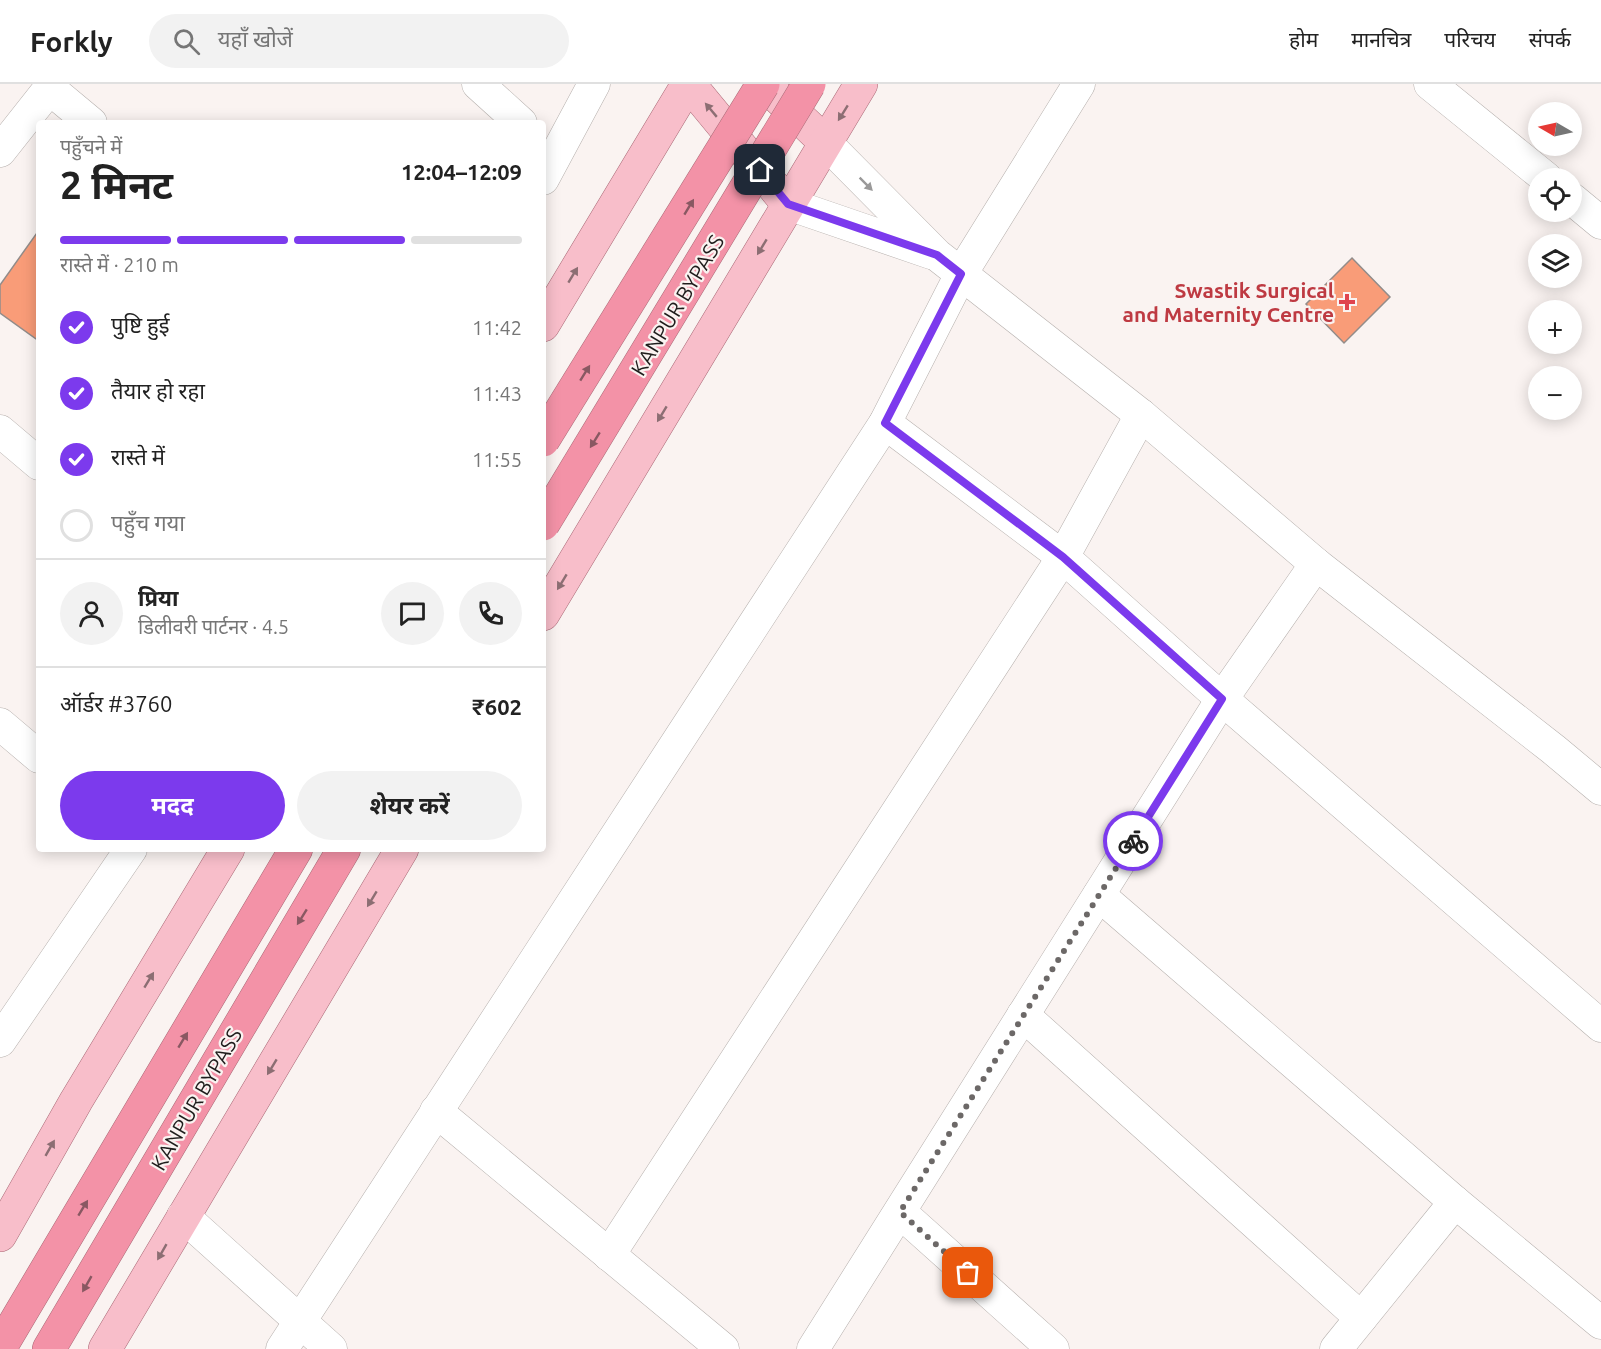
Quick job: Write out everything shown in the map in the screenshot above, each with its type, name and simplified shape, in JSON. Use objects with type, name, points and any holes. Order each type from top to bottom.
[{"type":"highway","name":"KANPUR BYPASS","points":[[546,435],[763,84]]},
{"type":"highway","name":"KANPUR BYPASS","points":[[546,519],[809,84]]},
{"type":"highway","name":"KANPUR BYPASS","points":[[0,1348],[294,852]]},
{"type":"highway","name":"KANPUR BYPASS","points":[[49,1349],[342,852]]},
{"type":"main road","points":[[546,320],[688,84],[788,204]]},
{"type":"main road","points":[[763,84],[825,142]]},
{"type":"main road","points":[[546,609],[861,84]]},
{"type":"main road","points":[[0,1235],[82,1091],[226,852]]},
{"type":"main road","points":[[105,1349],[400,852]]},
{"type":"street","points":[[478,84],[518,120]]},
{"type":"street","points":[[548,159],[594,84]]},
{"type":"street","points":[[282,1349],[885,423],[949,265],[1079,84]]},
{"type":"street","points":[[1430,84],[1534,168]]},
{"type":"street","points":[[0,151],[51,86],[88,120]]},
{"type":"street","points":[[825,142],[949,265],[1141,415],[1316,564],[1601,789]]},
{"type":"street","points":[[788,204],[949,265]]},
{"type":"street","points":[[1582,207],[1601,223]]},
{"type":"street","points":[[609,1255],[1063,557],[1141,415]]},
{"type":"street","points":[[885,423],[1063,557],[1222,699],[1601,1026]]},
{"type":"street","points":[[0,431],[36,461]]},
{"type":"street","points":[[813,1349],[1222,699],[1316,564]]},
{"type":"street","points":[[0,724],[36,754]]},
{"type":"street","points":[[3,1029],[129,852]]},
{"type":"street","points":[[1099,895],[1455,1202],[1601,1323]]},
{"type":"street","points":[[1023,1015],[1361,1318]]},
{"type":"street","points":[[436,1111],[723,1349]]},
{"type":"street","points":[[1336,1349],[1455,1202]]},
{"type":"street","points":[[900,1212],[1053,1349]]},
{"type":"street","points":[[183,1216],[331,1349]]},
{"type":"building","points":[[36,234],[36,339],[0,313],[0,285]]},
{"type":"building","points":[[1352,258],[1390,297],[1344,343],[1306,304]]},
{"type":"way so far","points":[[968,1273],[900,1212],[1133,841]]},
{"type":"place","name":"Swastik Surgical and Maternity Centre","points":[[1347,302]]},
{"type":"route","points":[[760,170],[788,204],[937,255],[961,274],[885,423],[1063,557],[1222,699],[1133,841]]}]
